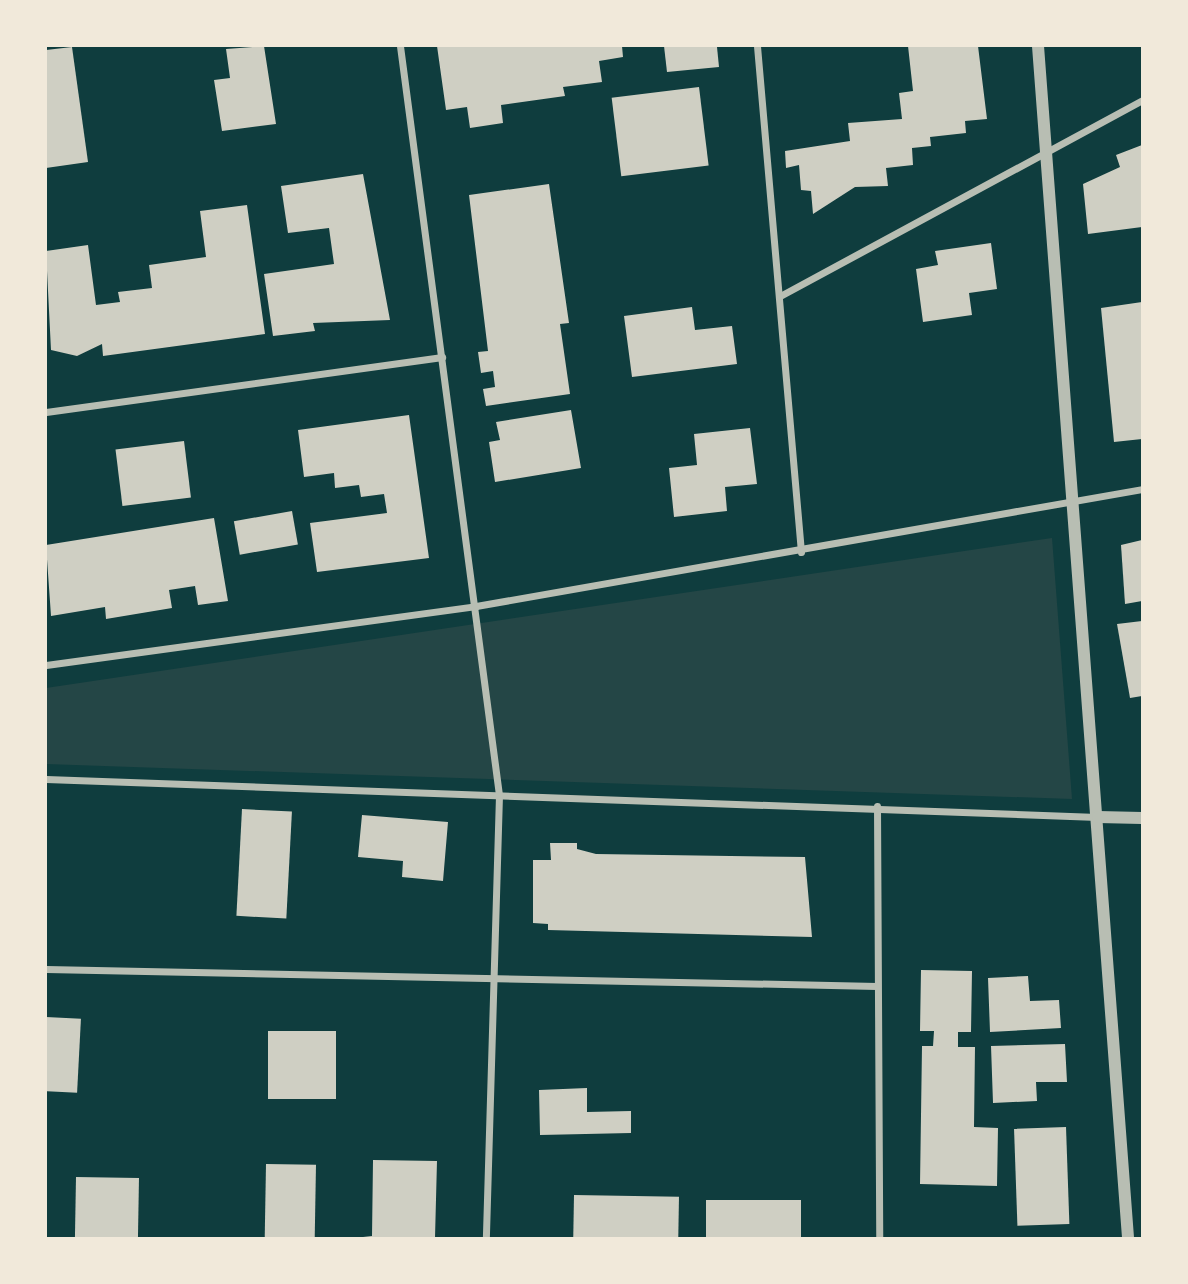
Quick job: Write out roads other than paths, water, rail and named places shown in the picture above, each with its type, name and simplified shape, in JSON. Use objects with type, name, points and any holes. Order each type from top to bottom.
[{"type":"street","points":[[400,46],[499,795],[489,977],[486,1238]]},
{"type":"street","points":[[757,46],[801,552]]},
{"type":"street","points":[[1038,46],[1128,1238]]},
{"type":"street","points":[[780,296],[1143,100]]},
{"type":"street","points":[[46,412],[442,357]]},
{"type":"street","points":[[46,665],[476,606],[801,552],[1143,488]]},
{"type":"street","points":[[46,779],[877,806],[1143,818]]},
{"type":"street","points":[[877,806],[879,1238]]},
{"type":"street","points":[[46,969],[877,986]]}]
